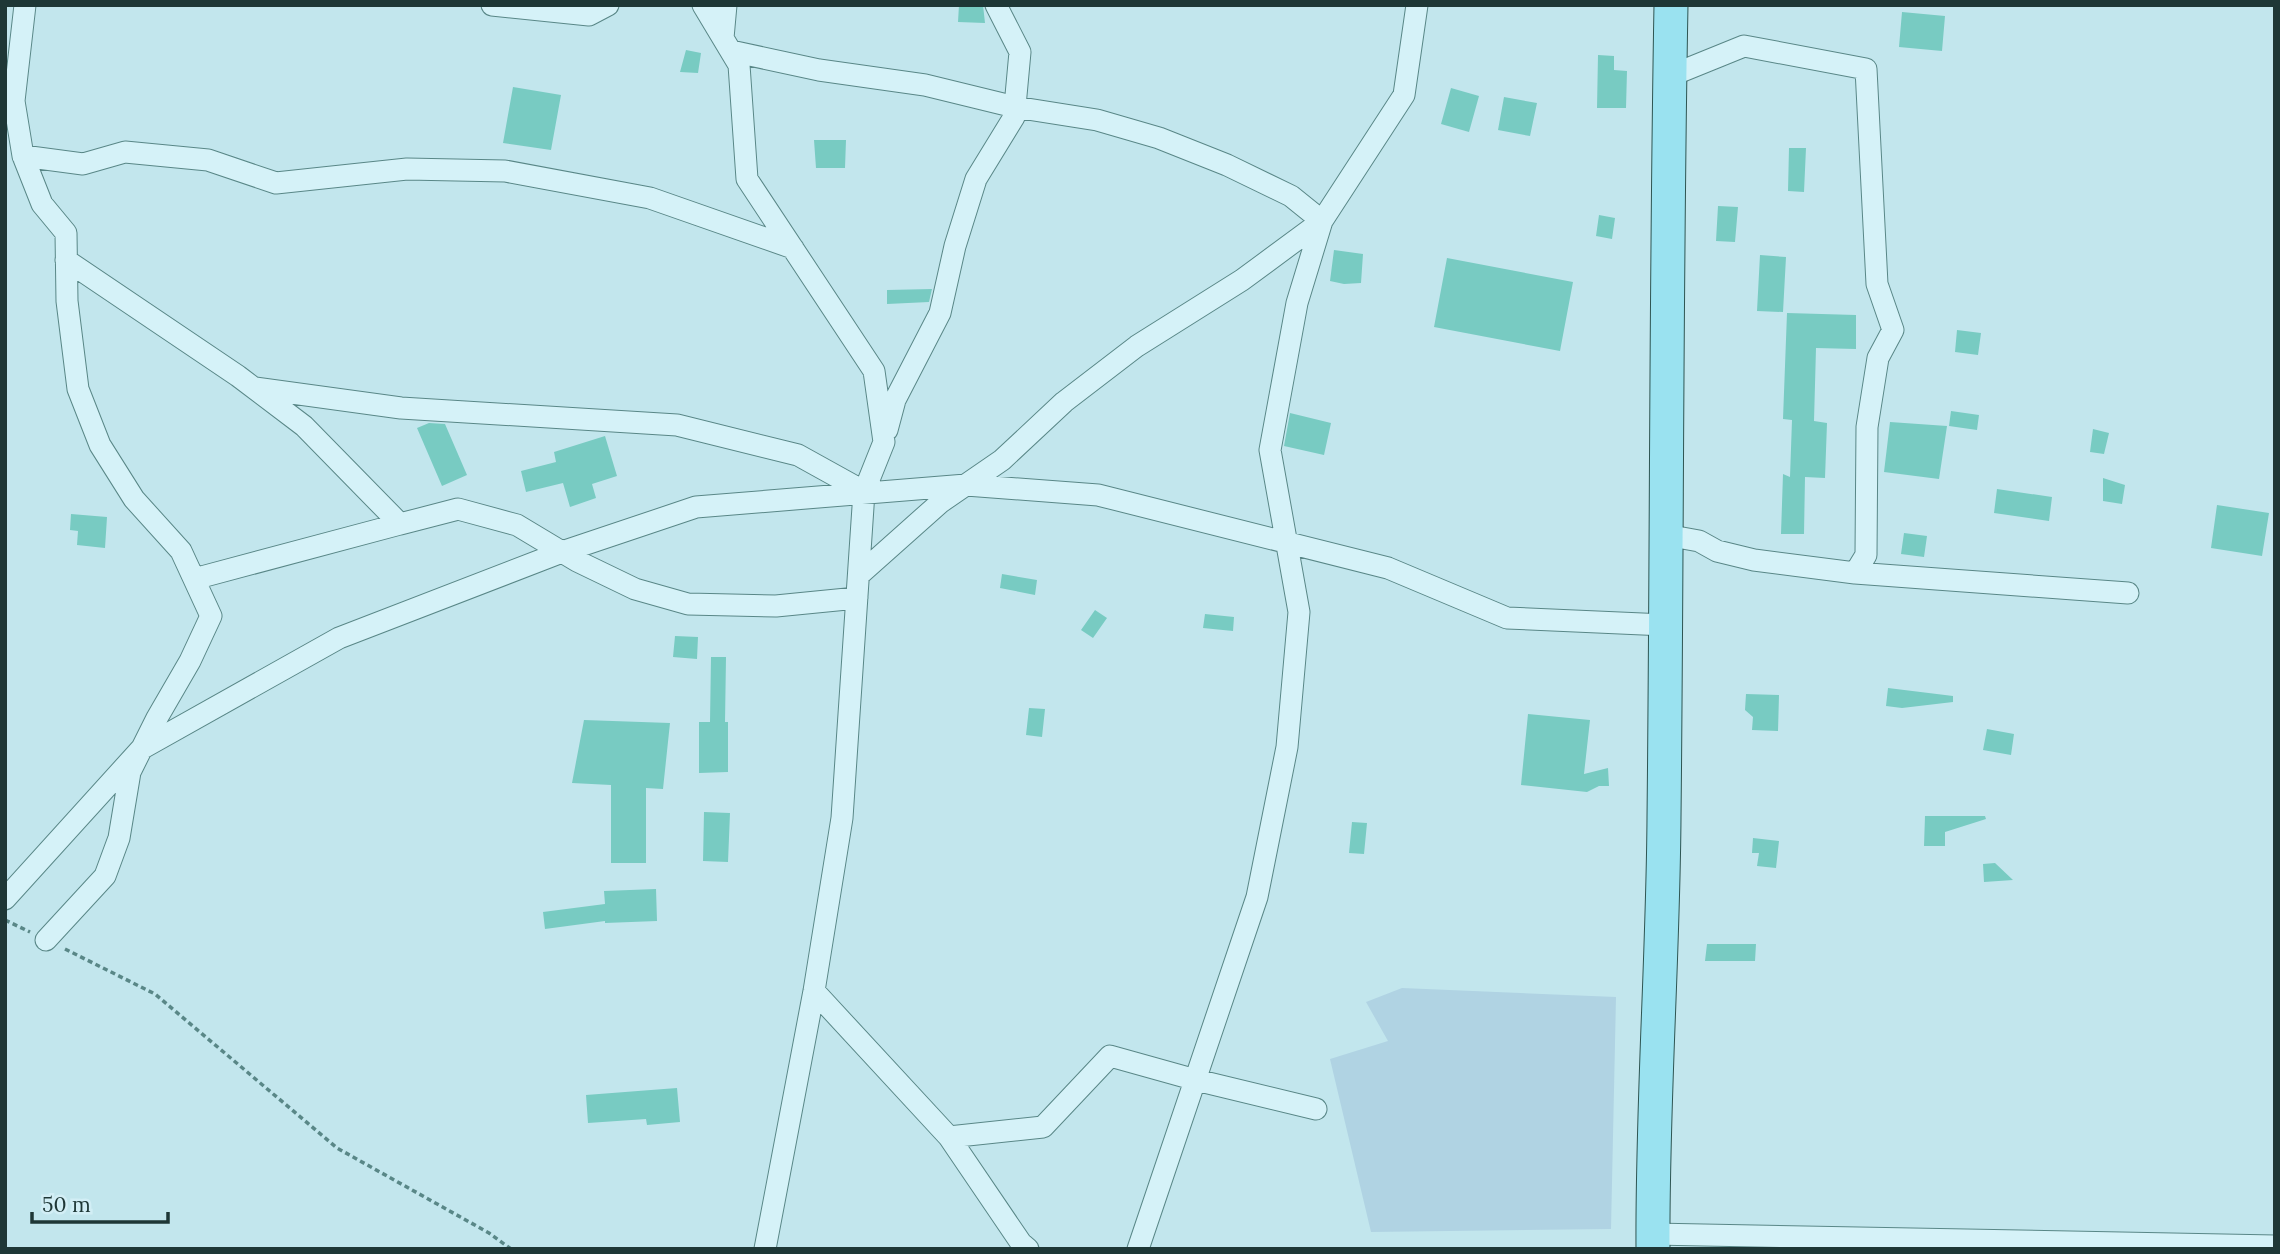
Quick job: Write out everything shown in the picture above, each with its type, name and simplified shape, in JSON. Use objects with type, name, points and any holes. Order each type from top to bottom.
[{"type":"main road","points":[[1653,1242],[1664,822],[1665,449],[1671,5]]},
{"type":"street","points":[[25,5],[10,97],[23,156],[43,204],[66,233],[67,301],[78,389],[100,445],[134,499],[181,551],[211,617],[130,772],[119,838],[104,876],[46,940]]},
{"type":"street","points":[[492,5],[589,15],[608,5]]},
{"type":"street","points":[[726,5],[727,44]]},
{"type":"street","points":[[765,1249],[814,991],[842,818],[864,492],[884,442],[895,400],[940,313],[955,246],[976,178],[1014,117],[1020,51],[996,5]]},
{"type":"street","points":[[1138,1249],[1257,897],[1287,747],[1298,612],[1270,450],[1297,303],[1322,221],[1404,94],[1417,5]]},
{"type":"street","points":[[701,6],[739,65],[747,179],[874,370],[884,442]]},
{"type":"street","points":[[727,44],[819,70],[925,85],[1015,107],[1097,120],[1159,138],[1227,165],[1291,196],[1322,221]]},
{"type":"street","points":[[1670,76],[1744,46],[1866,69],[1877,284],[1893,330],[1878,358],[1867,428],[1866,555],[1855,573]]},
{"type":"street","points":[[23,156],[83,164],[125,152],[208,160],[276,183],[407,169],[505,172],[650,198],[793,248]]},
{"type":"street","points":[[859,575],[941,502],[1002,460],[1064,402],[1137,346],[1242,280],[1322,221]]},
{"type":"street","points":[[66,260],[253,387],[304,426],[400,524]]},
{"type":"street","points":[[253,387],[401,408],[677,425],[798,455],[864,492]]},
{"type":"street","points":[[5,899],[141,749],[338,638],[562,552],[696,507],[965,485],[1098,495],[1388,568],[1507,618],[1665,625]]},
{"type":"street","points":[[194,579],[458,509],[517,525],[562,552],[635,589],[688,604],[776,606],[857,598]]},
{"type":"street","points":[[1666,535],[1699,541],[1717,551],[1754,560],[1855,573],[2128,593]]},
{"type":"street","points":[[814,991],[949,1137],[1021,1243],[1028,1249]]},
{"type":"street","points":[[949,1137],[1043,1128],[1110,1056],[1316,1109]]},
{"type":"street","points":[[1653,1242],[2275,1246]]},
{"type":"path","points":[[5,920],[155,993],[337,1148],[489,1233],[511,1249]]},
{"type":"shaded area","points":[[1402,988],[1616,997],[1611,1229],[1371,1232],[1330,1059],[1388,1041],[1366,1002]]},
{"type":"building","points":[[959,5],[983,5],[985,23],[958,22]]},
{"type":"building","points":[[1902,12],[1945,16],[1942,51],[1899,47]]},
{"type":"building","points":[[686,50],[701,53],[698,73],[680,72]]},
{"type":"building","points":[[1598,55],[1614,56],[1614,70],[1627,71],[1626,108],[1597,108]]},
{"type":"building","points":[[513,87],[561,95],[551,150],[503,143]]},
{"type":"building","points":[[1451,88],[1479,96],[1469,132],[1441,124]]},
{"type":"building","points":[[1504,97],[1537,103],[1530,136],[1498,130]]},
{"type":"building","points":[[814,140],[846,140],[845,168],[816,168]]},
{"type":"building","points":[[1789,148],[1806,148],[1804,192],[1788,191]]},
{"type":"building","points":[[1718,206],[1738,207],[1735,242],[1716,241]]},
{"type":"building","points":[[1599,215],[1615,218],[1612,239],[1596,236]]},
{"type":"building","points":[[1334,250],[1363,254],[1361,283],[1330,281]]},
{"type":"building","points":[[1760,255],[1786,257],[1783,312],[1757,311]]},
{"type":"building","points":[[1447,258],[1573,282],[1560,351],[1434,327]]},
{"type":"building","points":[[932,289],[929,302],[887,304],[887,290]]},
{"type":"building","points":[[1787,313],[1856,315],[1856,349],[1816,348],[1814,421],[1827,423],[1825,478],[1805,477],[1804,534],[1781,534],[1783,474],[1790,477],[1792,420],[1783,419]]},
{"type":"building","points":[[1957,330],[1981,333],[1978,355],[1955,352]]},
{"type":"building","points":[[1951,411],[1979,415],[1977,430],[1949,426]]},
{"type":"building","points":[[1290,413],[1331,423],[1324,455],[1284,446]]},
{"type":"building","points":[[1890,422],[1947,426],[1939,479],[1884,472]]},
{"type":"building","points":[[429,423],[445,424],[467,475],[442,486],[417,428]]},
{"type":"building","points":[[2093,429],[2109,433],[2104,454],[2090,452]]},
{"type":"building","points":[[605,436],[617,476],[592,484],[596,498],[570,507],[563,483],[526,492],[521,471],[556,462],[554,452]]},
{"type":"building","points":[[2103,478],[2125,485],[2122,504],[2103,501]]},
{"type":"building","points":[[1997,489],[2052,497],[2049,521],[1994,513]]},
{"type":"building","points":[[2217,505],[2269,513],[2262,556],[2211,548]]},
{"type":"building","points":[[71,514],[107,517],[105,548],[77,545],[78,531],[70,530]]},
{"type":"building","points":[[1904,533],[1927,536],[1924,557],[1901,554]]},
{"type":"building","points":[[1002,574],[1037,580],[1035,595],[1000,588]]},
{"type":"building","points":[[1095,610],[1107,618],[1093,638],[1081,630]]},
{"type":"building","points":[[1205,614],[1234,617],[1233,631],[1203,628]]},
{"type":"building","points":[[675,636],[698,637],[697,659],[673,657]]},
{"type":"building","points":[[711,657],[726,657],[725,722],[728,722],[728,772],[699,773],[699,722],[710,722]]},
{"type":"building","points":[[1888,688],[1953,696],[1953,702],[1902,708],[1886,706]]},
{"type":"building","points":[[1746,694],[1779,695],[1778,731],[1752,730],[1753,717],[1745,710]]},
{"type":"building","points":[[1029,708],[1045,709],[1042,737],[1026,735]]},
{"type":"building","points":[[1528,714],[1590,720],[1584,774],[1608,768],[1609,786],[1599,786],[1587,792],[1521,785]]},
{"type":"building","points":[[584,720],[670,723],[663,789],[646,788],[646,863],[611,863],[611,785],[572,783]]},
{"type":"building","points":[[1987,729],[2014,734],[2011,755],[1983,750]]},
{"type":"building","points":[[704,812],[730,813],[728,862],[703,861]]},
{"type":"building","points":[[1925,816],[1985,816],[1986,819],[1945,832],[1945,846],[1924,846]]},
{"type":"building","points":[[1352,822],[1367,823],[1364,854],[1349,853]]},
{"type":"building","points":[[1753,838],[1779,841],[1776,868],[1757,866],[1759,853],[1752,853]]},
{"type":"building","points":[[1995,863],[2013,880],[1984,882],[1983,864]]},
{"type":"building","points":[[656,889],[657,921],[605,921],[545,929],[543,912],[605,904],[604,891]]},
{"type":"building","points":[[1707,944],[1756,944],[1755,961],[1705,961]]},
{"type":"building","points":[[677,1088],[680,1122],[647,1125],[646,1119],[588,1123],[586,1095]]}]
